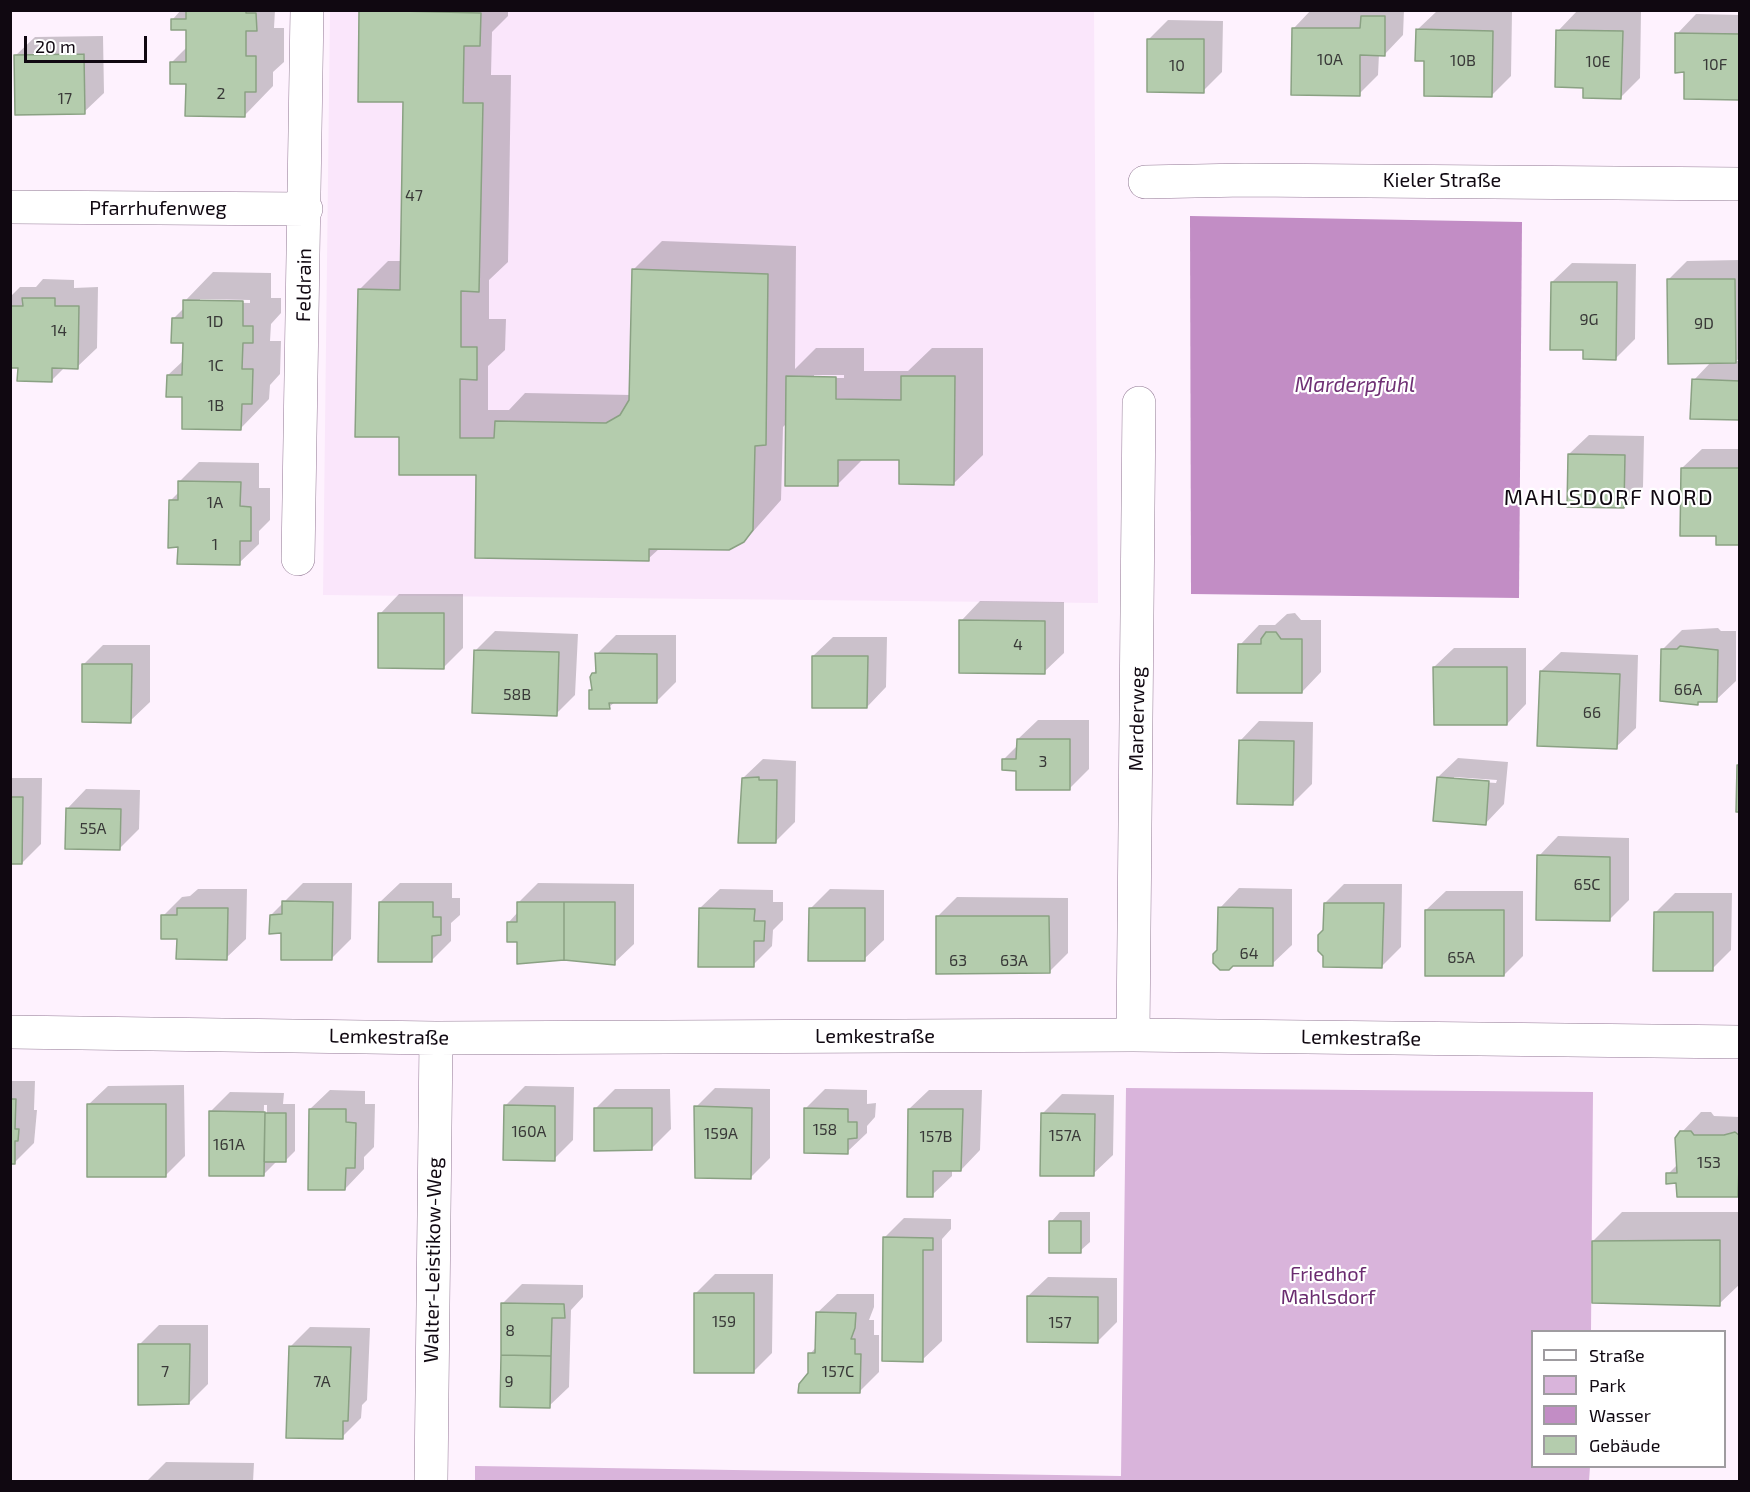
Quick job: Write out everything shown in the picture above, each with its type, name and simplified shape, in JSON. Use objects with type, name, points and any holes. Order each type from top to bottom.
[{"type":"street","name":"Feldrain","points":[[298,559],[308,10]]},
{"type":"street","name":"Kieler Straße","points":[[1145,182],[1256,180],[1740,184]]},
{"type":"street","name":"Pfarrhufenweg","points":[[10,207],[306,209]]},
{"type":"street","name":"Marderweg","points":[[1133,1035],[1139,404]]},
{"type":"street","name":"Lemkestraße","points":[[10,1032],[436,1038],[1133,1035],[1740,1042]]},
{"type":"street","name":"Walter-Leistikow-Weg","points":[[431,1482],[436,1038]]},
{"type":"shaded area","points":[[330,11],[1094,11],[1098,603],[323,595]]},
{"type":"green space","name":"Friedhof Mahlsdorf","points":[[1126,1088],[1593,1092],[1591,1330],[1531,1330],[1531,1468],[1590,1468],[1589,1481],[475,1481],[475,1466],[1121,1476]]},
{"type":"water","name":"Marderpfuhl","points":[[1190,216],[1522,222],[1519,598],[1191,594]]},
{"type":"building","points":[[186,10],[246,10],[246,13],[256,13],[257,31],[246,31],[246,56],[256,56],[256,92],[245,92],[245,117],[185,116],[186,84],[170,84],[170,62],[186,62],[186,30],[171,30],[171,19],[186,19]]},
{"type":"building","points":[[359,10],[481,13],[480,46],[464,46],[463,103],[483,103],[479,292],[461,291],[461,347],[477,347],[477,380],[460,379],[460,438],[494,438],[495,421],[606,423],[620,415],[629,400],[632,269],[768,274],[766,445],[755,446],[753,530],[744,542],[729,550],[649,549],[649,561],[475,558],[476,475],[399,475],[399,437],[355,437],[358,289],[400,290],[403,102],[358,102]]},
{"type":"building","points":[[1361,16],[1385,16],[1385,56],[1360,55],[1360,96],[1291,95],[1292,28],[1360,28]]},
{"type":"building","points":[[1416,29],[1493,31],[1492,97],[1424,96],[1424,61],[1415,61]]},
{"type":"building","points":[[1556,30],[1623,31],[1621,99],[1583,98],[1583,88],[1555,87]]},
{"type":"building","points":[[1675,33],[1740,34],[1740,100],[1684,99],[1684,72],[1675,73]]},
{"type":"building","points":[[1147,39],[1204,39],[1204,93],[1147,92]]},
{"type":"building","points":[[84,54],[85,114],[15,115],[14,55]]},
{"type":"building","points":[[1667,279],[1735,279],[1736,363],[1668,364]]},
{"type":"building","points":[[1551,282],[1617,282],[1616,360],[1583,359],[1583,350],[1550,350]]},
{"type":"building","points":[[22,298],[55,298],[55,306],[79,306],[78,369],[52,368],[52,382],[17,381],[18,368],[10,368],[10,306],[23,306]]},
{"type":"building","points":[[183,300],[243,301],[243,326],[253,326],[253,343],[243,343],[242,369],[253,369],[252,404],[242,404],[241,430],[182,429],[182,397],[166,397],[167,375],[182,375],[183,343],[171,343],[172,318],[183,318]]},
{"type":"building","points":[[786,376],[836,377],[836,399],[901,400],[901,376],[955,376],[954,485],[899,484],[899,460],[838,460],[838,486],[785,486]]},
{"type":"building","points":[[1692,379],[1740,381],[1740,420],[1690,419]]},
{"type":"building","points":[[1568,454],[1625,455],[1624,508],[1567,507]]},
{"type":"building","points":[[1681,468],[1740,468],[1740,545],[1716,545],[1716,536],[1680,536]]},
{"type":"building","points":[[178,481],[241,482],[240,506],[251,507],[251,541],[240,541],[240,565],[177,564],[178,547],[168,548],[169,500],[178,500]]},
{"type":"building","points":[[378,613],[444,613],[444,669],[378,668]]},
{"type":"building","points":[[959,620],[1045,621],[1045,674],[959,673]]},
{"type":"building","points":[[1266,632],[1276,632],[1281,639],[1302,639],[1302,693],[1237,693],[1238,644],[1261,644],[1261,639]]},
{"type":"building","points":[[1680,646],[1718,650],[1717,702],[1698,702],[1698,705],[1660,701],[1661,649],[1677,649]]},
{"type":"building","points":[[474,650],[559,652],[557,716],[472,713]]},
{"type":"building","points":[[595,653],[657,654],[657,703],[609,703],[610,709],[589,709],[589,690],[592,690],[590,677],[592,673],[596,673]]},
{"type":"building","points":[[812,656],[868,656],[867,708],[812,708]]},
{"type":"building","points":[[82,664],[132,664],[131,723],[82,722]]},
{"type":"building","points":[[1433,667],[1507,667],[1507,725],[1434,725]]},
{"type":"building","points":[[1540,671],[1620,674],[1617,749],[1537,746]]},
{"type":"building","points":[[1017,739],[1070,739],[1070,790],[1016,790],[1016,771],[1002,770],[1002,759],[1016,759]]},
{"type":"building","points":[[1239,740],[1294,741],[1293,805],[1237,804]]},
{"type":"building","points":[[1737,765],[1740,765],[1740,812],[1736,812]]},
{"type":"building","points":[[759,777],[759,780],[777,780],[776,843],[738,843],[742,778]]},
{"type":"building","points":[[1437,777],[1489,781],[1486,825],[1433,821]]},
{"type":"building","points":[[10,797],[23,797],[22,864],[10,864]]},
{"type":"building","points":[[66,808],[121,809],[120,850],[65,849]]},
{"type":"building","points":[[1537,855],[1610,857],[1610,921],[1536,920]]},
{"type":"building","points":[[282,901],[333,902],[332,960],[281,960],[281,933],[269,934],[270,915],[282,914]]},
{"type":"building","points":[[379,902],[433,902],[433,917],[441,917],[441,935],[432,936],[432,962],[378,962]]},
{"type":"building","points":[[517,902],[564,902],[564,960],[517,964],[517,942],[507,942],[507,922],[517,922]]},
{"type":"building","points":[[564,902],[615,902],[615,965],[564,960]]},
{"type":"building","points":[[1324,903],[1384,903],[1382,968],[1323,967],[1323,956],[1318,951],[1318,935],[1323,930]]},
{"type":"building","points":[[1218,907],[1273,908],[1273,966],[1233,966],[1229,970],[1220,970],[1213,963],[1213,954],[1217,950]]},
{"type":"building","points":[[177,908],[228,908],[227,960],[176,959],[177,939],[161,939],[161,915],[177,915]]},
{"type":"building","points":[[699,908],[755,909],[754,921],[765,921],[764,941],[754,941],[754,967],[698,967]]},
{"type":"building","points":[[809,908],[865,908],[865,961],[808,961]]},
{"type":"building","points":[[1425,910],[1504,910],[1504,976],[1425,976]]},
{"type":"building","points":[[1654,912],[1713,912],[1713,971],[1653,971]]},
{"type":"building","points":[[936,916],[1049,916],[1050,973],[936,974]]},
{"type":"building","points":[[10,1099],[16,1099],[15,1129],[19,1129],[18,1141],[15,1141],[15,1164],[10,1164]]},
{"type":"building","points":[[87,1104],[166,1104],[166,1177],[87,1177]]},
{"type":"building","points":[[504,1105],[555,1106],[555,1161],[503,1160]]},
{"type":"building","points":[[694,1106],[752,1108],[751,1179],[695,1178]]},
{"type":"building","points":[[594,1108],[652,1108],[652,1150],[594,1151]]},
{"type":"building","points":[[804,1108],[848,1109],[848,1122],[857,1122],[857,1138],[848,1139],[848,1154],[804,1153]]},
{"type":"building","points":[[309,1109],[346,1109],[346,1122],[356,1123],[355,1168],[346,1168],[345,1190],[308,1190]]},
{"type":"building","points":[[908,1109],[963,1109],[961,1171],[933,1171],[933,1197],[907,1197]]},
{"type":"building","points":[[209,1111],[265,1112],[264,1176],[209,1176]]},
{"type":"building","points":[[265,1113],[286,1113],[286,1162],[264,1162]]},
{"type":"building","points":[[1041,1113],[1095,1114],[1094,1176],[1040,1176]]},
{"type":"building","points":[[1680,1131],[1691,1131],[1694,1135],[1724,1135],[1735,1132],[1740,1136],[1738,1197],[1677,1197],[1676,1183],[1666,1184],[1666,1173],[1677,1173],[1675,1138]]},
{"type":"building","points":[[1049,1221],[1081,1221],[1081,1253],[1049,1253]]},
{"type":"building","points":[[883,1237],[933,1238],[933,1250],[923,1250],[923,1362],[882,1361]]},
{"type":"building","points":[[1720,1240],[1720,1306],[1592,1303],[1592,1241]]},
{"type":"building","points":[[694,1293],[754,1293],[754,1373],[694,1373]]},
{"type":"building","points":[[1027,1296],[1098,1297],[1098,1343],[1027,1342]]},
{"type":"building","points":[[501,1303],[564,1304],[565,1318],[552,1318],[551,1356],[501,1355]]},
{"type":"building","points":[[816,1312],[856,1313],[855,1328],[851,1339],[855,1339],[855,1354],[861,1354],[860,1393],[798,1393],[799,1384],[808,1373],[808,1353],[815,1353]]},
{"type":"building","points":[[138,1344],[190,1344],[189,1404],[138,1405]]},
{"type":"building","points":[[289,1346],[351,1347],[348,1421],[343,1421],[343,1439],[286,1438]]},
{"type":"building","points":[[501,1355],[551,1356],[550,1408],[500,1407]]},
{"type":"district","name":"MAHLSDORF NORD","points":[[1609,498]]}]
